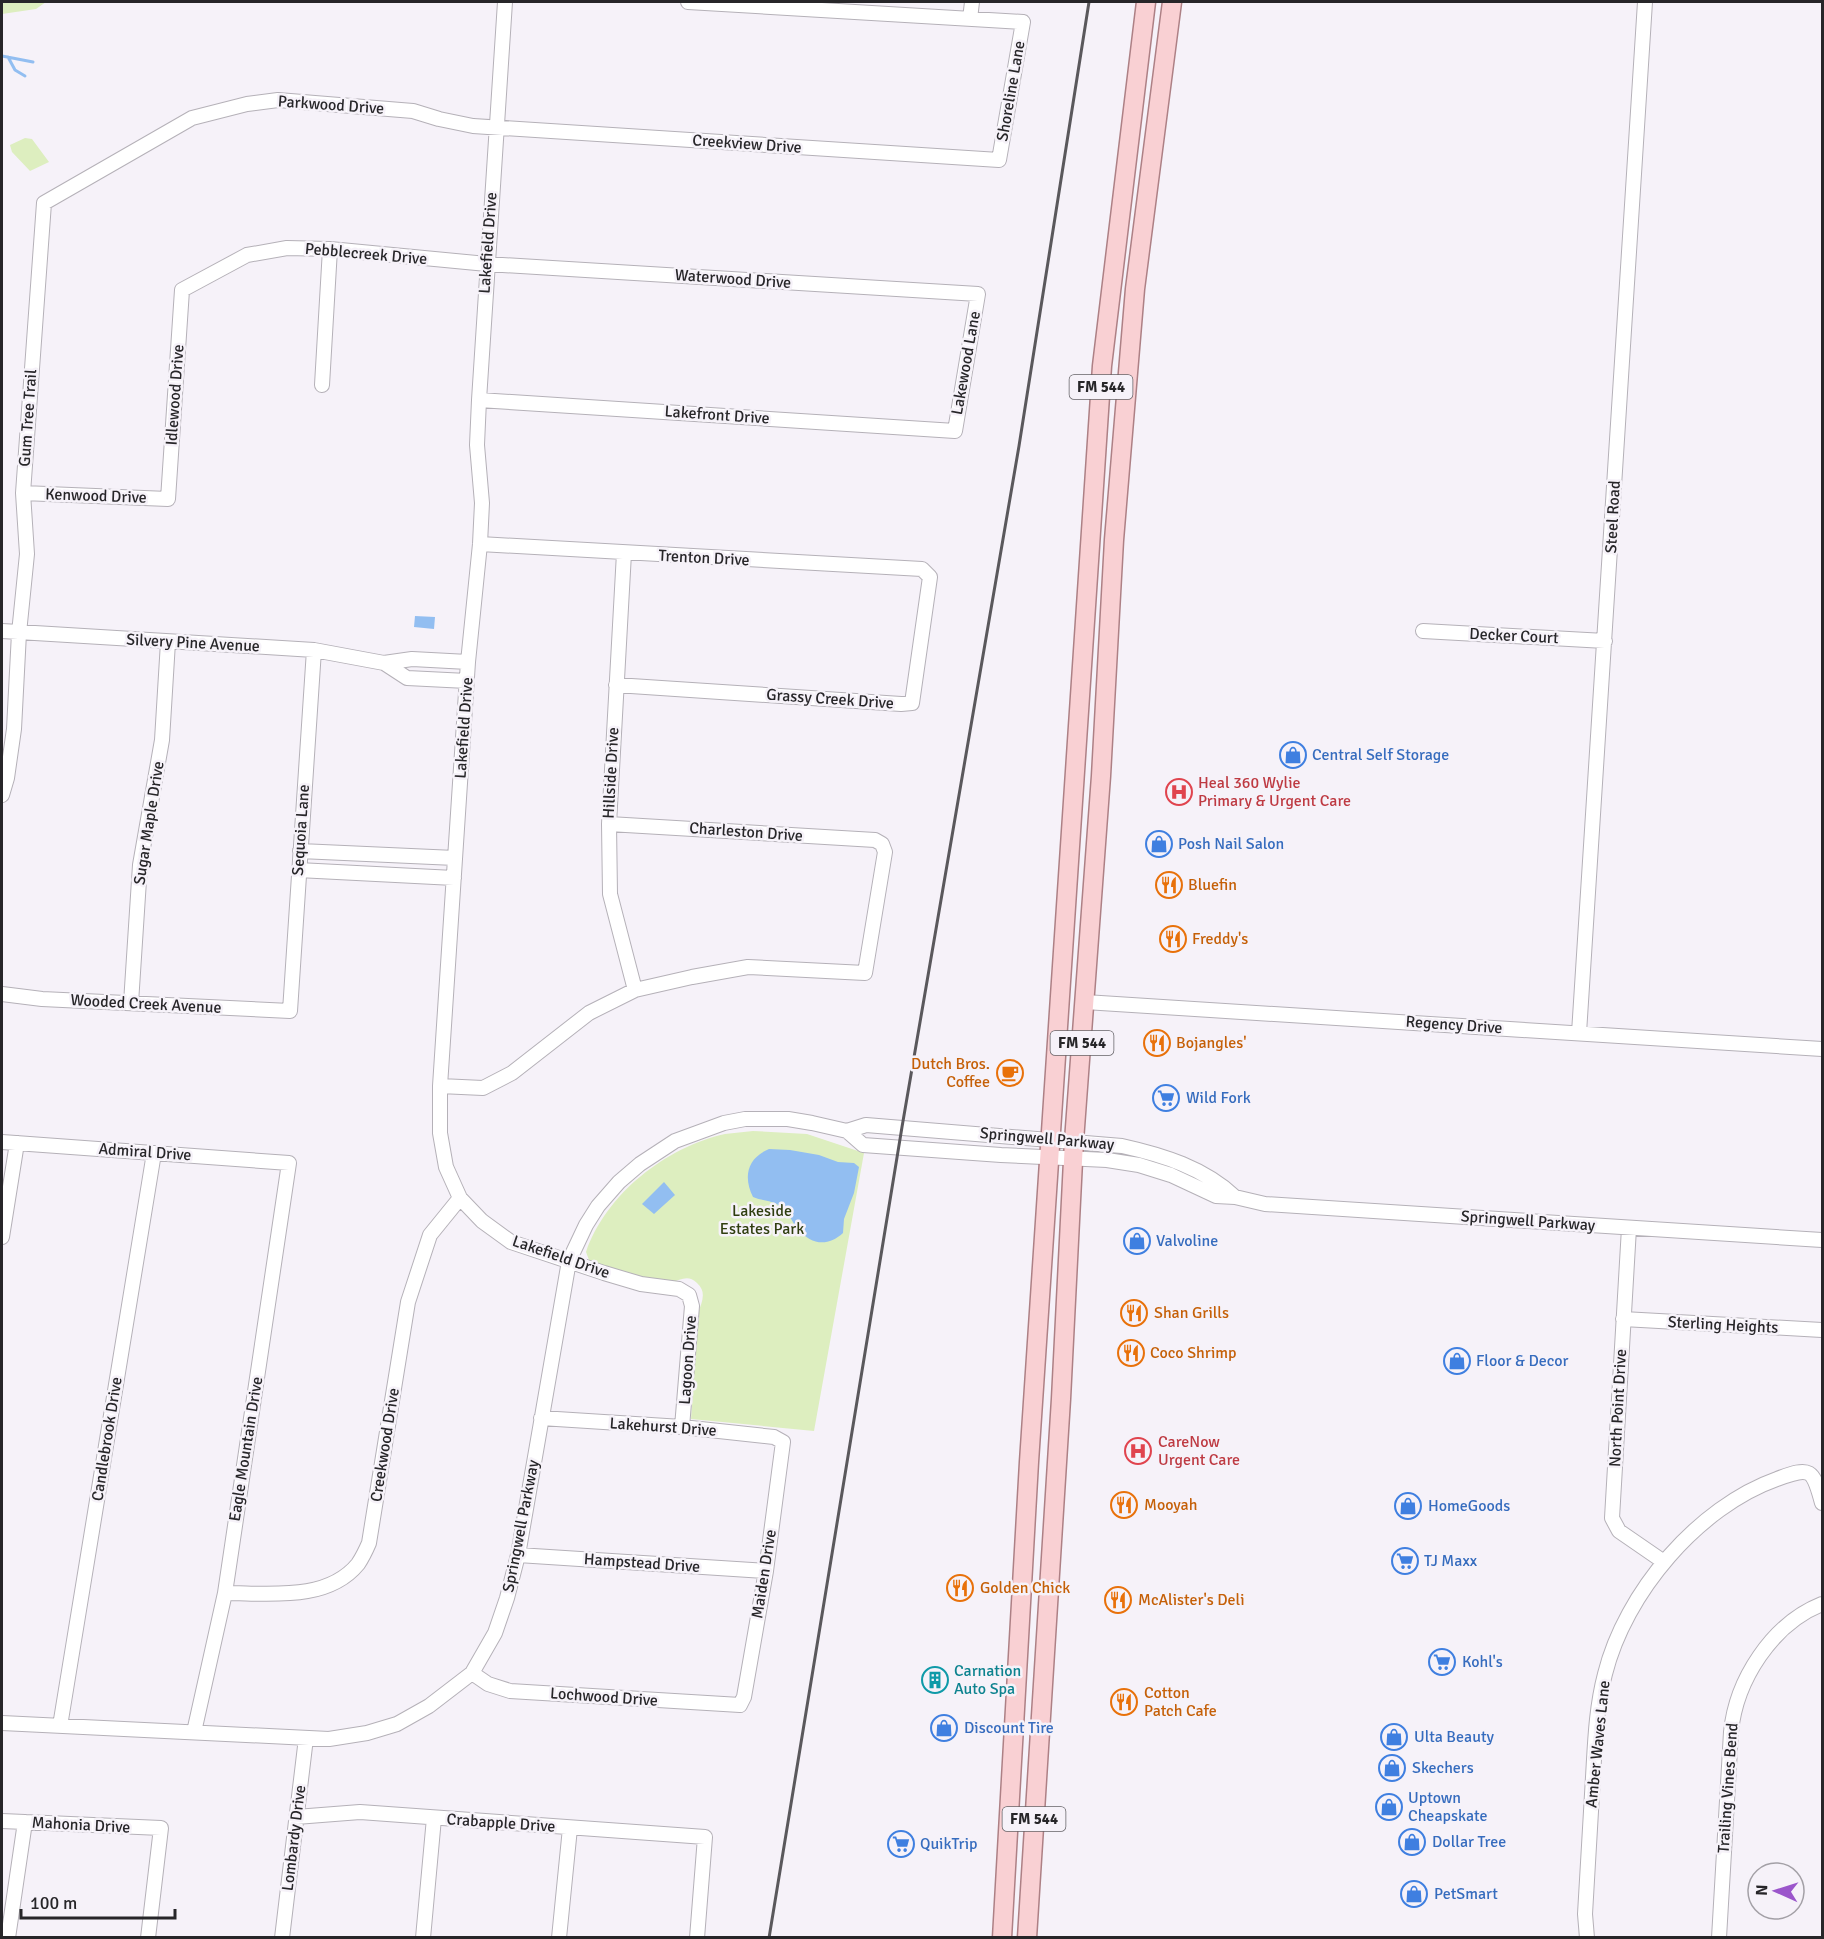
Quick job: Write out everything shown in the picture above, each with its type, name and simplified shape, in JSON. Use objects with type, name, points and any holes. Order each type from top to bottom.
[{"type":"main road","name":"FM 544","points":[[1002,1938],[1050,1139],[1102,366],[1146,2]]},
{"type":"main road","name":"FM 544","points":[[1027,1938],[1061,1399],[1074,1150],[1095,862],[1114,540],[1135,289],[1172,2]]},
{"type":"main road","points":[[1140,61],[1145,84],[1140,128],[1144,141],[1148,146],[1153,146]]},
{"type":"main road","points":[[1088,575],[1096,596],[1094,643],[1096,654],[1101,663],[1107,665]]},
{"type":"main road","points":[[1068,860],[1095,862]]},
{"type":"main road","points":[[1034,1398],[1061,1399]]},
{"type":"main road","points":[[1020,1642],[1046,1643]]},
{"type":"main road","points":[[1004,1906],[1028,1909]]},
{"type":"street","name":"Lakefield Drive","points":[[505,2],[479,400],[477,445],[482,503],[480,544],[468,662],[440,1086],[440,1133],[446,1167],[460,1198],[482,1221],[511,1242],[641,1284],[679,1289],[689,1295]]},
{"type":"street","points":[[688,2],[793,4],[970,20],[972,2]]},
{"type":"street","name":"Steel Road","points":[[1579,1033],[1645,2]]},
{"type":"street","name":"Shoreline Lane","points":[[970,20],[1023,21],[999,160]]},
{"type":"street","name":"Parkwood Drive","points":[[44,203],[192,118],[247,104],[278,100],[413,111],[473,126],[496,127]]},
{"type":"street","name":"Creekview Drive","points":[[496,127],[999,160]]},
{"type":"street","name":"Gum Tree Trail","points":[[2,795],[7,778],[14,729],[19,633],[27,554],[23,493],[44,203]]},
{"type":"street","name":"Pebblecreek Drive","points":[[182,290],[247,255],[286,248],[330,249],[487,264]]},
{"type":"street","points":[[322,385],[330,249]]},
{"type":"street","name":"Waterwood Drive","points":[[487,264],[978,294]]},
{"type":"street","name":"Idlewood Drive","points":[[168,499],[182,290]]},
{"type":"street","name":"Lakewood Lane","points":[[955,431],[978,294]]},
{"type":"street","name":"Lakefront Drive","points":[[479,400],[955,431]]},
{"type":"street","name":"Kenwood Drive","points":[[23,493],[168,499]]},
{"type":"street","name":"Trenton Drive","points":[[480,544],[922,569],[928,573]]},
{"type":"street","name":"Hillside Drive","points":[[624,553],[609,824],[610,894],[634,990]]},
{"type":"street","name":"Grassy Creek Drive","points":[[616,685],[912,703],[930,577],[928,573]]},
{"type":"street","name":"Decker Court","points":[[1423,631],[1605,641]]},
{"type":"street","name":"Silvery Pine Avenue","points":[[2,632],[314,650],[384,663],[412,659],[468,662]]},
{"type":"street","name":"Sugar Maple Drive","points":[[131,1003],[140,865],[162,740],[168,642]]},
{"type":"street","name":"Sequoia Lane","points":[[290,1011],[314,650]]},
{"type":"street","name":"Silvery Pine Avenue","points":[[384,663],[407,678],[467,681]]},
{"type":"street","name":"Charleston Drive","points":[[609,824],[874,840],[882,844],[885,852],[864,973],[748,967],[634,990]]},
{"type":"street","points":[[300,851],[455,858]]},
{"type":"street","points":[[298,870],[454,878]]},
{"type":"street","points":[[440,1086],[483,1088],[512,1073],[589,1013],[634,990]]},
{"type":"street","name":"Wooded Creek Avenue","points":[[2,994],[42,999],[290,1011]]},
{"type":"street","name":"Regency Drive","points":[[1085,1002],[1822,1048]]},
{"type":"street","name":"Springwell Parkway","points":[[2,1723],[329,1739],[367,1733],[397,1724],[429,1706],[472,1673],[495,1633],[518,1555],[568,1261],[598,1206],[619,1182],[640,1164],[675,1141],[724,1123],[765,1118],[788,1119],[847,1131],[866,1125],[1050,1139],[1074,1150]]},
{"type":"street","points":[[930,1150],[931,1129]]},
{"type":"street","name":"Springwell Parkway","points":[[847,1131],[863,1145],[1049,1158],[1074,1150],[1122,1146],[1180,1162],[1222,1185],[1235,1197],[1265,1204],[1822,1240]]},
{"type":"street","name":"Admiral Drive","points":[[2,1142],[289,1163]]},
{"type":"street","points":[[2,1237],[16,1143]]},
{"type":"street","name":"Candlebrook Drive","points":[[60,1726],[154,1153]]},
{"type":"street","name":"Eagle Mountain Drive","points":[[195,1732],[225,1593],[289,1163]]},
{"type":"street","name":"Creekwood Drive","points":[[225,1593],[291,1593],[312,1590],[333,1583],[358,1564],[369,1543],[408,1302],[430,1235],[460,1198]]},
{"type":"street","name":"North Point Drive","points":[[1629,1228],[1612,1518],[1619,1531],[1664,1562]]},
{"type":"street","name":"Lagoon Drive","points":[[682,1427],[692,1306],[689,1295]]},
{"type":"street","name":"Sterling Heights","points":[[1623,1319],[1822,1330]]},
{"type":"street","name":"Lakehurst Drive","points":[[541,1418],[682,1427],[774,1437],[783,1442]]},
{"type":"street","name":"Maiden Drive","points":[[740,1705],[744,1697],[766,1571],[783,1442]]},
{"type":"street","name":"Amber Waves Lane","points":[[1587,1938],[1585,1914],[1597,1717],[1611,1652],[1630,1612],[1664,1562],[1699,1526],[1743,1495],[1770,1481],[1797,1471],[1809,1473],[1816,1480],[1822,1503]]},
{"type":"street","name":"Hampstead Drive","points":[[518,1555],[766,1571]]},
{"type":"street","name":"Trailing Vines Bend","points":[[1719,1938],[1734,1708],[1752,1668],[1771,1642],[1794,1621],[1822,1604]]},
{"type":"street","name":"Lochwood Drive","points":[[472,1673],[488,1684],[510,1691],[740,1705]]},
{"type":"street","name":"Lombardy Drive","points":[[282,1938],[306,1738]]},
{"type":"street","name":"Crabapple Drive","points":[[296,1817],[360,1812],[705,1837],[697,1938]]},
{"type":"street","points":[[423,1938],[434,1818]]},
{"type":"street","name":"Mahonia Drive","points":[[2,1821],[161,1828],[148,1938]]},
{"type":"street","points":[[8,1938],[25,1822]]},
{"type":"street","points":[[559,1938],[570,1828]]},
{"type":"green space","points":[[2,2],[46,2],[36,9],[2,14]]},
{"type":"green space","points":[[25,138],[32,139],[49,162],[30,171],[12,152],[10,145]]},
{"type":"green space","name":"Lakeside Estates Park","points":[[753,1131],[807,1134],[864,1153],[814,1431],[691,1419],[698,1313],[703,1297],[700,1286],[694,1280],[687,1278],[664,1282],[622,1273],[594,1264],[589,1260],[586,1252],[595,1231],[608,1211],[641,1176],[660,1162],[703,1140],[725,1134]]},
{"type":"water","points":[[415,616],[435,617],[434,629],[414,627]]},
{"type":"water","points":[[769,1149],[819,1155],[838,1162],[854,1163],[859,1167],[854,1193],[844,1219],[843,1233],[837,1238],[826,1242],[814,1241],[803,1234],[780,1206],[753,1197],[748,1182],[749,1169],[756,1157]]},
{"type":"water","points":[[664,1182],[675,1195],[654,1214],[642,1204]]},
{"type":"waterway","points":[[2,56],[33,62]]},
{"type":"waterway","points":[[8,57],[15,70],[25,76]]},
{"type":"railway","points":[[769,1938],[902,1127],[1019,446],[1089,2]]},
{"type":"place","name":"Central Self Storage","points":[[1293,755]]},
{"type":"place","name":"Heal 360 Wylie Primary & Urgent Care","points":[[1179,792]]},
{"type":"place","name":"Posh Nail Salon","points":[[1159,844]]},
{"type":"place","name":"Bluefin","points":[[1169,885]]},
{"type":"place","name":"Freddy's","points":[[1173,939]]},
{"type":"place","name":"Bojangles'","points":[[1157,1043]]},
{"type":"place","name":"Dutch Bros. Coffee","points":[[1010,1073]]},
{"type":"place","name":"Wild Fork","points":[[1166,1098]]},
{"type":"place","name":"Valvoline","points":[[1137,1241]]},
{"type":"place","name":"Shan Grills","points":[[1134,1313]]},
{"type":"place","name":"Coco Shrimp","points":[[1131,1353]]},
{"type":"place","name":"Floor & Decor","points":[[1457,1361]]},
{"type":"place","name":"CareNow Urgent Care","points":[[1138,1451]]},
{"type":"place","name":"Mooyah","points":[[1124,1505]]},
{"type":"place","name":"HomeGoods","points":[[1408,1506]]},
{"type":"place","name":"TJ Maxx","points":[[1405,1561]]},
{"type":"place","name":"Golden Chick","points":[[960,1588]]},
{"type":"place","name":"McAlister's Deli","points":[[1118,1600]]},
{"type":"place","name":"Kohl's","points":[[1442,1662]]},
{"type":"place","name":"Carnation Auto Spa","points":[[935,1680]]},
{"type":"place","name":"Cotton Patch Cafe","points":[[1124,1702]]},
{"type":"place","name":"Discount Tire","points":[[944,1728]]},
{"type":"place","name":"Ulta Beauty","points":[[1394,1737]]},
{"type":"place","name":"Skechers","points":[[1392,1768]]},
{"type":"place","name":"Uptown Cheapskate","points":[[1389,1807]]},
{"type":"place","name":"Dollar Tree","points":[[1412,1842]]},
{"type":"place","name":"QuikTrip","points":[[901,1844]]},
{"type":"place","name":"PetSmart","points":[[1414,1894]]}]
